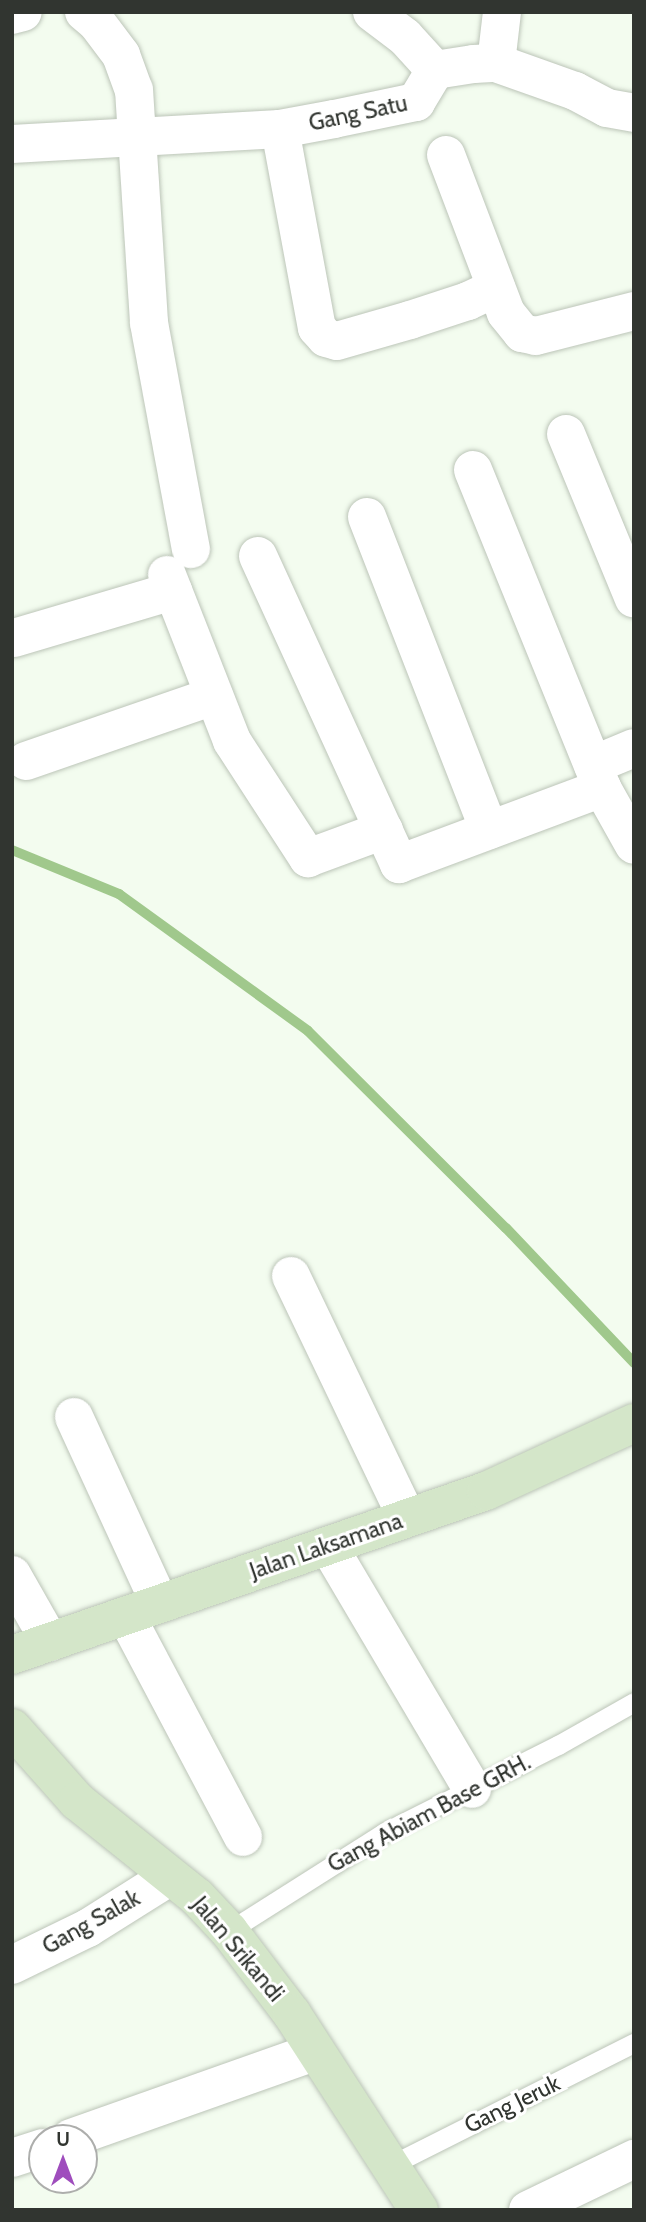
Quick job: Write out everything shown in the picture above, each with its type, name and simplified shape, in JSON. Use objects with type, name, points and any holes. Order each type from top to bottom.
[{"type":"street","points":[[12,15],[23,12]]},
{"type":"street","points":[[84,12],[97,23],[130,71],[139,135],[149,323],[177,571],[214,696],[232,741],[308,858],[384,830]]},
{"type":"street","points":[[372,12],[405,37],[435,70],[496,63],[575,91],[607,108],[634,113]]},
{"type":"street","points":[[496,63],[502,12]]},
{"type":"street","name":"Gang Satu","points":[[12,144],[280,129],[416,102],[435,70]]},
{"type":"street","points":[[280,129],[317,328],[326,338],[337,341],[410,320],[468,301],[496,288]]},
{"type":"street","points":[[446,155],[506,313],[522,333],[532,336],[634,311]]},
{"type":"street","points":[[566,434],[634,599]]},
{"type":"street","points":[[473,470],[597,776],[634,845]]},
{"type":"street","points":[[368,517],[489,830]]},
{"type":"street","points":[[258,556],[399,863],[489,830],[597,776],[634,748]]},
{"type":"street","points":[[15,638],[177,571]]},
{"type":"street","points":[[26,761],[214,696]]},
{"type":"street","points":[[291,1276],[407,1518]]},
{"type":"street","points":[[74,1417],[143,1609],[243,1837]]},
{"type":"street","name":"Jalan Laksamana","points":[[12,1655],[486,1491],[629,1426]]},
{"type":"street","points":[[329,1547],[472,1789]]},
{"type":"street","points":[[12,1575],[50,1642]]},
{"type":"street","name":"Jalan Srikandi","points":[[12,1728],[77,1801],[197,1897],[229,1931],[292,2014],[314,2052],[419,2210]]},
{"type":"street","name":"Gang Salak","points":[[12,1965],[88,1928],[169,1877]]},
{"type":"street","points":[[98,2128],[314,2052]]},
{"type":"street","points":[[528,2210],[634,2159]]},
{"type":"lane","name":"Gang Abiam Base GRH.","points":[[229,1931],[385,1832],[472,1789],[634,1702]]},
{"type":"lane","name":"Gang Jeruk","points":[[391,2165],[634,2043]]},
{"type":"waterway","points":[[12,850],[119,894],[308,1031],[506,1228],[634,1363]]}]
